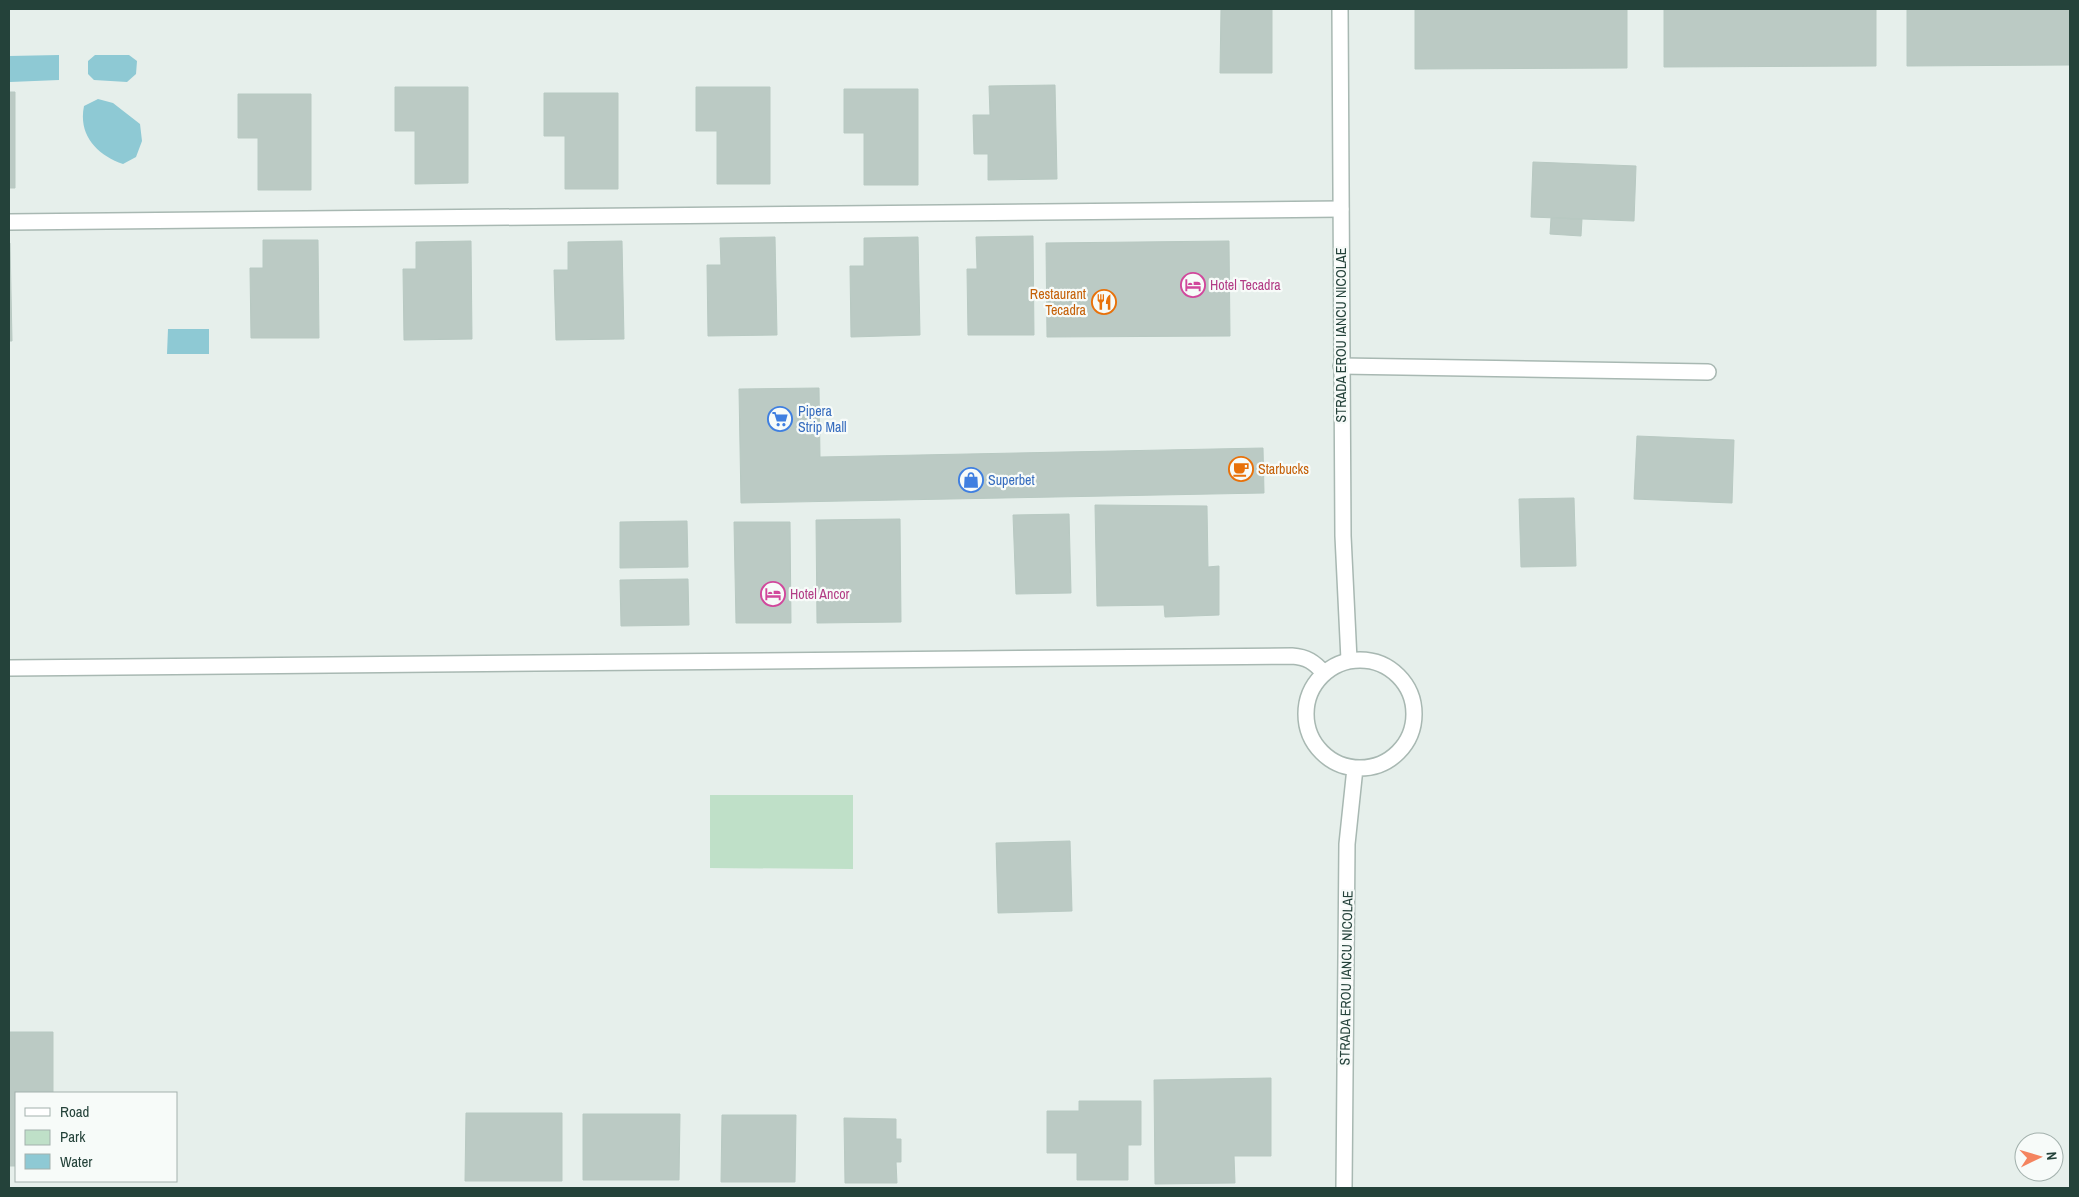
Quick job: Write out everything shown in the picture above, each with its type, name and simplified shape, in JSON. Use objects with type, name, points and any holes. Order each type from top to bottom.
[{"type":"street","name":"STRADA EROU IANCU NICOLAE","points":[[1340,9],[1344,591],[1349,660]]},
{"type":"street","points":[[9,222],[1340,210]]},
{"type":"street","points":[[1341,366],[1708,372]]},
{"type":"street","points":[[9,668],[1292,656],[1304,657],[1312,661],[1324,673]]},
{"type":"street","points":[[1349,660],[1368,660],[1385,666],[1400,677],[1410,693],[1414,711],[1412,730],[1404,746],[1390,759],[1373,766],[1355,768],[1337,764],[1322,753],[1311,738],[1306,720],[1307,703],[1313,687],[1324,673],[1336,665],[1349,660]]},
{"type":"street","name":"STRADA EROU IANCU NICOLAE","points":[[1344,1188],[1347,844],[1355,768]]},
{"type":"green space","points":[[710,795],[853,795],[853,869],[710,868]]},
{"type":"water","points":[[59,55],[59,80],[10,82],[9,56]]},
{"type":"water","points":[[95,55],[129,55],[137,61],[136,74],[127,82],[94,80],[88,74],[88,61]]},
{"type":"water","points":[[98,99],[113,103],[140,124],[142,141],[136,157],[123,164],[105,155],[87,135],[84,126],[84,106]]},
{"type":"water","points":[[168,329],[209,329],[209,354],[167,354]]},
{"type":"building","points":[[1221,9],[1272,9],[1272,73],[1220,73]]},
{"type":"building","points":[[1415,9],[1627,9],[1627,68],[1415,69]]},
{"type":"building","points":[[1664,9],[1876,9],[1876,66],[1664,67]]},
{"type":"building","points":[[1907,9],[2070,9],[2070,65],[1907,66]]},
{"type":"building","points":[[1055,85],[1057,179],[988,180],[988,154],[974,154],[973,115],[990,115],[989,86]]},
{"type":"building","points":[[395,87],[468,87],[468,183],[415,184],[415,131],[395,131]]},
{"type":"building","points":[[696,87],[770,87],[770,184],[717,184],[717,131],[696,131]]},
{"type":"building","points":[[844,89],[918,89],[918,185],[864,185],[864,133],[844,133]]},
{"type":"building","points":[[9,92],[15,92],[15,188],[9,188]]},
{"type":"building","points":[[544,93],[618,93],[618,189],[565,189],[565,136],[544,136]]},
{"type":"building","points":[[238,94],[311,94],[311,190],[258,190],[258,138],[238,138]]},
{"type":"building","points":[[1533,162],[1636,166],[1634,221],[1531,217]]},
{"type":"building","points":[[1551,218],[1582,219],[1581,236],[1550,234]]},
{"type":"building","points":[[1033,236],[1034,335],[968,335],[967,269],[977,269],[976,237]]},
{"type":"building","points":[[775,237],[777,335],[708,336],[707,265],[721,265],[720,238]]},
{"type":"building","points":[[918,237],[920,335],[851,337],[850,266],[864,266],[864,238]]},
{"type":"building","points":[[263,240],[318,240],[319,338],[251,338],[250,268],[263,268]]},
{"type":"building","points":[[471,241],[472,339],[404,340],[403,269],[416,269],[416,242]]},
{"type":"building","points":[[622,241],[624,339],[556,340],[554,270],[568,270],[568,242]]},
{"type":"building","points":[[1229,241],[1230,336],[1047,337],[1046,243]]},
{"type":"building","points":[[10,243],[12,341],[9,341]]},
{"type":"building","name":"Pipera Strip Mall","points":[[819,388],[820,457],[1263,448],[1264,493],[741,503],[739,389]]},
{"type":"building","points":[[1637,436],[1734,440],[1732,503],[1634,499]]},
{"type":"building","points":[[1574,498],[1576,566],[1521,567],[1519,499]]},
{"type":"building","points":[[1095,505],[1207,506],[1208,567],[1219,566],[1219,615],[1165,617],[1164,605],[1097,606]]},
{"type":"building","points":[[1069,514],[1071,593],[1016,594],[1013,515]]},
{"type":"building","points":[[900,519],[901,622],[817,623],[816,520]]},
{"type":"building","points":[[687,521],[688,567],[620,568],[620,522]]},
{"type":"building","points":[[734,522],[790,522],[791,623],[736,623]]},
{"type":"building","points":[[688,579],[689,625],[621,626],[620,580]]},
{"type":"building","points":[[1070,841],[1072,911],[998,913],[996,843]]},
{"type":"building","points":[[9,1032],[53,1032],[53,1092],[15,1092],[15,1166],[9,1166]]},
{"type":"building","points":[[1271,1078],[1271,1156],[1234,1156],[1235,1183],[1155,1184],[1154,1080]]},
{"type":"building","points":[[1079,1101],[1141,1101],[1141,1145],[1128,1145],[1128,1180],[1077,1180],[1077,1153],[1047,1153],[1047,1111],[1079,1111]]},
{"type":"building","points":[[466,1113],[562,1113],[562,1181],[465,1181]]},
{"type":"building","points":[[583,1114],[680,1114],[679,1180],[583,1180]]},
{"type":"building","points":[[722,1115],[796,1115],[795,1182],[721,1182]]},
{"type":"building","points":[[844,1118],[896,1119],[896,1139],[901,1139],[901,1162],[896,1162],[897,1183],[845,1183]]},
{"type":"place","name":"Hotel Tecadra","points":[[1193,285]]},
{"type":"place","name":"Restaurant Tecadra","points":[[1104,302]]},
{"type":"place","name":"Pipera Strip Mall","points":[[780,419]]},
{"type":"place","name":"Starbucks","points":[[1241,469]]},
{"type":"place","name":"Superbet","points":[[971,480]]},
{"type":"place","name":"Hotel Ancor","points":[[773,594]]}]
